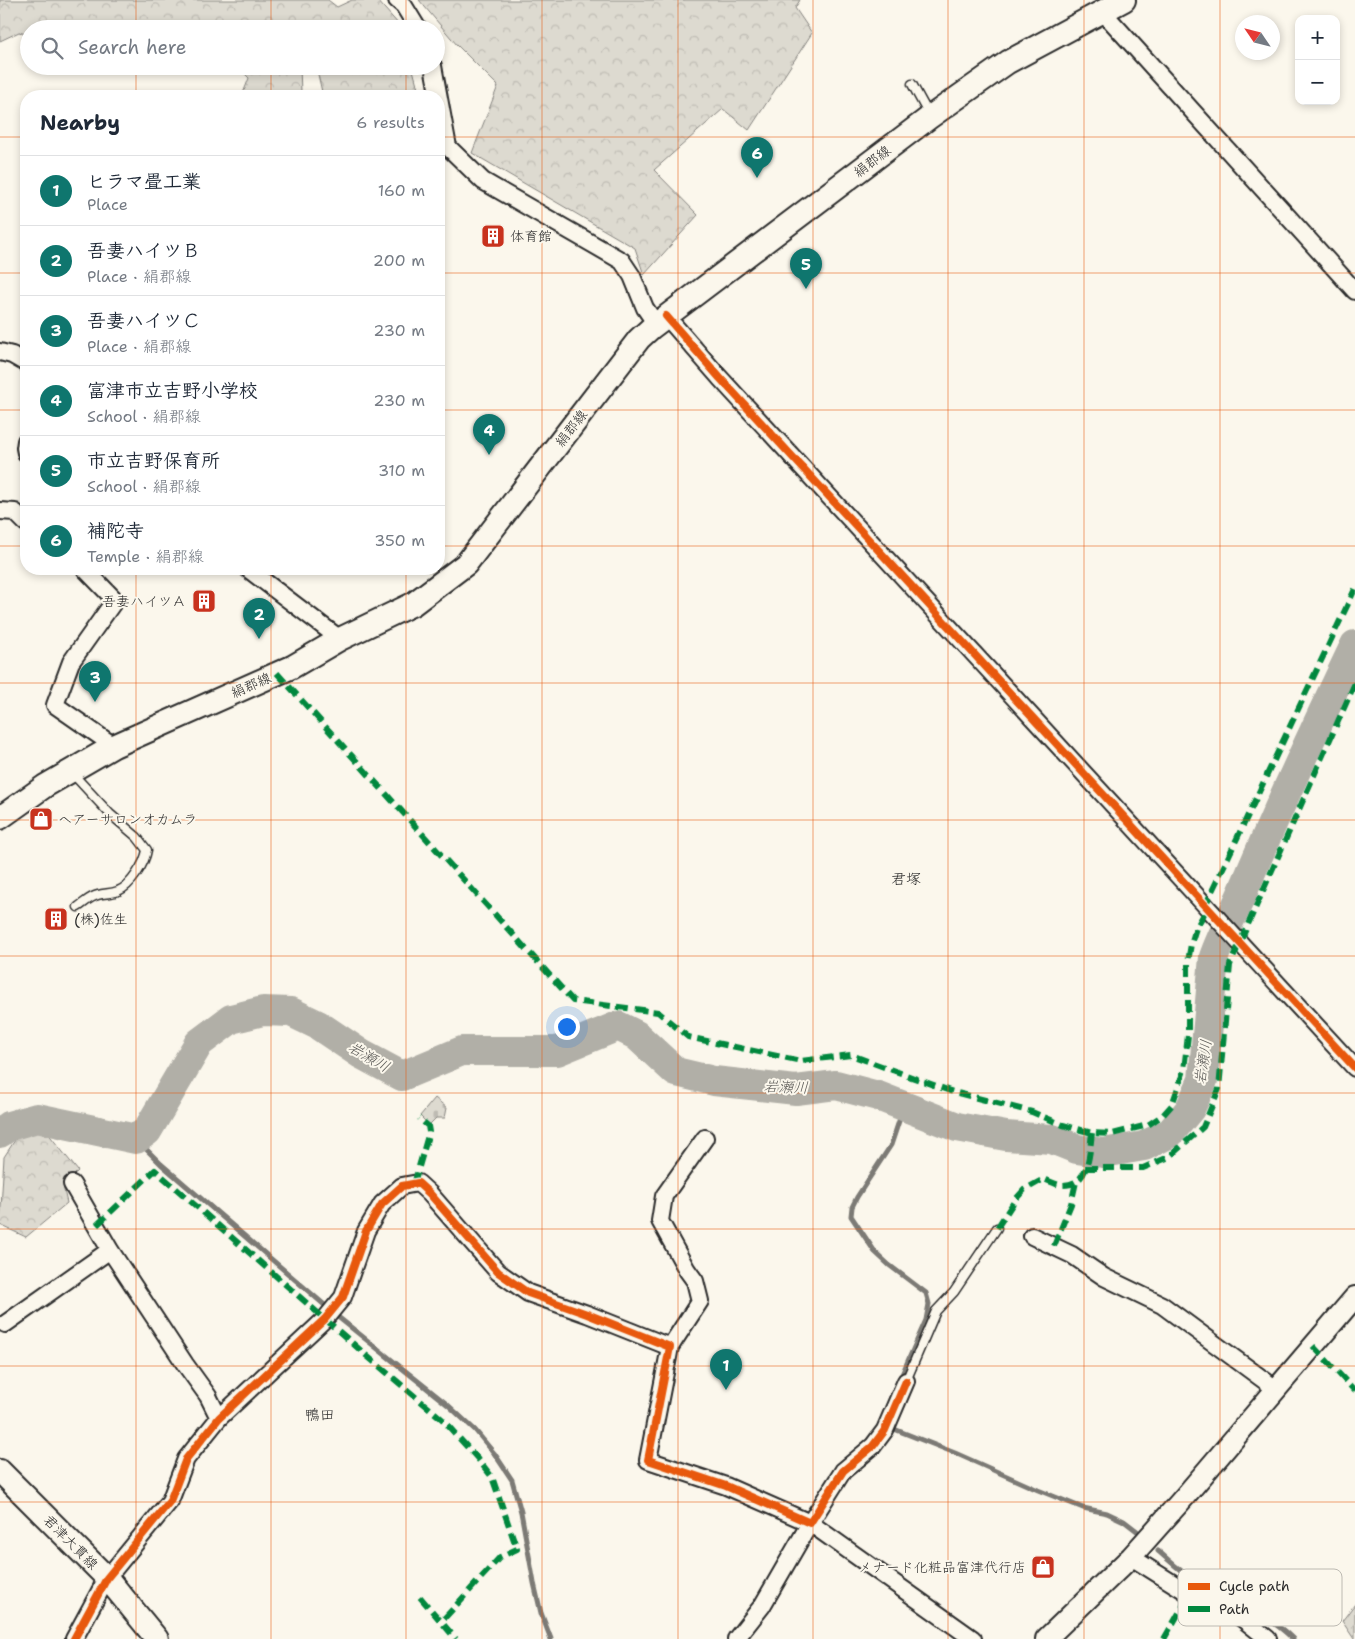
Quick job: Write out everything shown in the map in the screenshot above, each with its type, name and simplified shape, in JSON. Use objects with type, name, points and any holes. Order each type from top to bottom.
[{"type":"main road","name":"絹郡線","points":[[0,818],[45,786],[114,746],[292,667],[340,639],[414,604],[466,564],[639,340],[661,320],[930,117],[1008,62],[1112,4]]},
{"type":"main road","name":"君津大貫線","points":[[0,1471],[107,1578],[157,1639]]},
{"type":"street","points":[[397,0],[404,6],[413,20]]},
{"type":"street","points":[[1112,4],[1355,291]]},
{"type":"street","points":[[435,75],[437,90]]},
{"type":"street","points":[[445,131],[448,147],[483,181],[622,261],[632,276],[645,308],[661,320],[727,385],[1355,1068]]},
{"type":"street","points":[[0,352],[20,360]]},
{"type":"street","points":[[0,511],[14,512],[20,518]]},
{"type":"street","points":[[91,575],[115,600],[71,662],[55,705],[114,746]]},
{"type":"street","points":[[256,575],[340,639]]},
{"type":"street","points":[[705,1138],[664,1196],[660,1221],[695,1281],[700,1301],[670,1347],[648,1460],[726,1486],[810,1523],[973,1639]]},
{"type":"street","points":[[74,1639],[107,1578],[170,1501],[186,1459],[218,1418],[331,1311],[343,1297],[366,1231],[382,1204],[402,1186],[418,1183],[430,1194],[498,1272],[528,1293],[670,1347]]},
{"type":"street","points":[[72,1184],[110,1250],[208,1396],[218,1418]]},
{"type":"street","points":[[1032,1236],[1072,1255],[1104,1277],[1162,1305],[1276,1389]]},
{"type":"street","points":[[5,1324],[110,1250]]},
{"type":"street","points":[[1046,1639],[1131,1557],[1355,1297]]},
{"type":"street","points":[[736,1639],[762,1606],[810,1523],[843,1472],[873,1446],[888,1423],[906,1381]]},
{"type":"street","points":[[1131,1557],[1178,1586]]},
{"type":"street","points":[[1252,1626],[1268,1639]]},
{"type":"lane","points":[[912,84],[930,117]]},
{"type":"lane","points":[[71,771],[110,814],[137,837],[147,850],[146,858],[137,873],[120,891],[97,895],[78,907]]},
{"type":"lane","points":[[906,1381],[936,1311],[954,1292],[997,1228]]},
{"type":"green space","points":[[0,0],[328,0],[337,7],[352,0],[377,0],[395,20],[20,20],[20,32],[0,41]]},
{"type":"green space","points":[[419,0],[800,0],[795,8],[812,33],[749,130],[723,109],[654,170],[698,215],[644,275],[635,248],[472,153],[498,86],[445,31],[445,20],[436,20]]},
{"type":"green space","points":[[246,75],[300,75],[301,90],[244,90],[249,78]]},
{"type":"green space","points":[[318,75],[414,75],[418,90],[322,90]]},
{"type":"green space","points":[[435,1098],[447,1108],[445,1118],[436,1118],[429,1125],[420,1116]]},
{"type":"green space","points":[[37,1124],[47,1132],[78,1171],[63,1186],[67,1203],[26,1237],[0,1225],[4,1157],[17,1137]]},
{"type":"green space","points":[[1355,1604],[1355,1639],[1354,1639],[1342,1621]]},
{"type":"waterway","name":"岩瀬川","points":[[0,1133],[9,1126],[37,1118],[136,1139],[147,1131],[199,1043],[231,1019],[263,1011],[291,1012],[318,1025],[361,1054],[402,1076],[462,1051],[557,1051],[618,1026],[636,1035],[676,1072],[714,1081],[796,1090],[836,1085],[878,1096],[957,1127],[1006,1136],[1052,1139],[1077,1149],[1103,1153],[1144,1146],[1170,1133],[1190,1109],[1203,1080],[1214,957],[1284,798],[1355,645]]},
{"type":"waterway","points":[[900,1379],[926,1320],[929,1304],[926,1293],[875,1252],[851,1216],[852,1207],[857,1197],[891,1145],[904,1106]]},
{"type":"waterway","points":[[136,1139],[161,1164],[328,1308]]},
{"type":"waterway","points":[[338,1317],[448,1405],[475,1430],[494,1453],[512,1480],[521,1512],[541,1613],[551,1639]]},
{"type":"waterway","points":[[889,1427],[1083,1508],[1107,1513],[1124,1521],[1137,1531]]},
{"type":"waterway","points":[[1158,1551],[1179,1569]]},
{"type":"waterway","points":[[1278,1626],[1293,1639]]},
{"type":"marked path","points":[[277,673],[573,1001],[658,1012],[688,1037],[801,1061],[851,1055],[950,1091],[1032,1112],[1063,1125],[1092,1133],[1112,1134],[1148,1125],[1163,1115],[1172,1105],[1184,1070],[1188,1035],[1188,962],[1196,928],[1355,589]]},
{"type":"marked path","points":[[1085,1168],[1143,1168],[1169,1157],[1203,1127],[1219,1089],[1230,965],[1355,683]]},
{"type":"marked path","points":[[414,1184],[429,1132],[428,1126],[419,1118]]},
{"type":"marked path","points":[[997,1228],[1015,1200],[1024,1190],[1044,1179],[1060,1185],[1077,1181],[1083,1175],[1086,1168],[1092,1133]]},
{"type":"marked path","points":[[97,1225],[155,1170],[367,1356],[442,1419],[478,1459],[492,1477],[517,1549],[500,1557],[441,1622]]},
{"type":"marked path","points":[[1054,1246],[1071,1204],[1076,1182]]},
{"type":"marked path","points":[[1313,1346],[1355,1391]]},
{"type":"marked path","points":[[420,1597],[456,1639]]},
{"type":"marked path","points":[[1164,1639],[1178,1615]]},
{"type":"cycle path","points":[[666,316],[720,378],[1355,1068]]},
{"type":"cycle path","points":[[74,1639],[107,1578],[170,1501],[186,1459],[219,1418],[325,1319],[343,1297],[366,1231],[382,1204],[402,1186],[418,1183],[430,1194],[498,1272],[528,1293],[670,1347],[648,1460],[726,1486],[810,1523],[843,1471],[873,1446],[885,1430],[906,1381]]},
{"type":"place","name":"補陀寺","points":[[757,178]]},
{"type":"place","name":"体育館","points":[[493,236]]},
{"type":"place","name":"市立吉野保育所","points":[[806,289]]},
{"type":"place","name":"富津市立吉野小学校","points":[[489,455]]},
{"type":"place","name":"吾妻ハイツＡ","points":[[204,601]]},
{"type":"place","name":"吾妻ハイツＢ","points":[[259,639]]},
{"type":"place","name":"吾妻ハイツＣ","points":[[95,702]]},
{"type":"place","name":"ヘアーサロンオカムラ","points":[[41,819]]},
{"type":"place","name":"(株)佐生","points":[[56,919]]},
{"type":"place","name":"ヒラマ畳工業","points":[[726,1390]]},
{"type":"place","name":"メナード化粧品富津代行店","points":[[1043,1567]]},
{"type":"district","name":"君塚","points":[[906,879]]},
{"type":"district","name":"鴨田","points":[[320,1415]]}]
